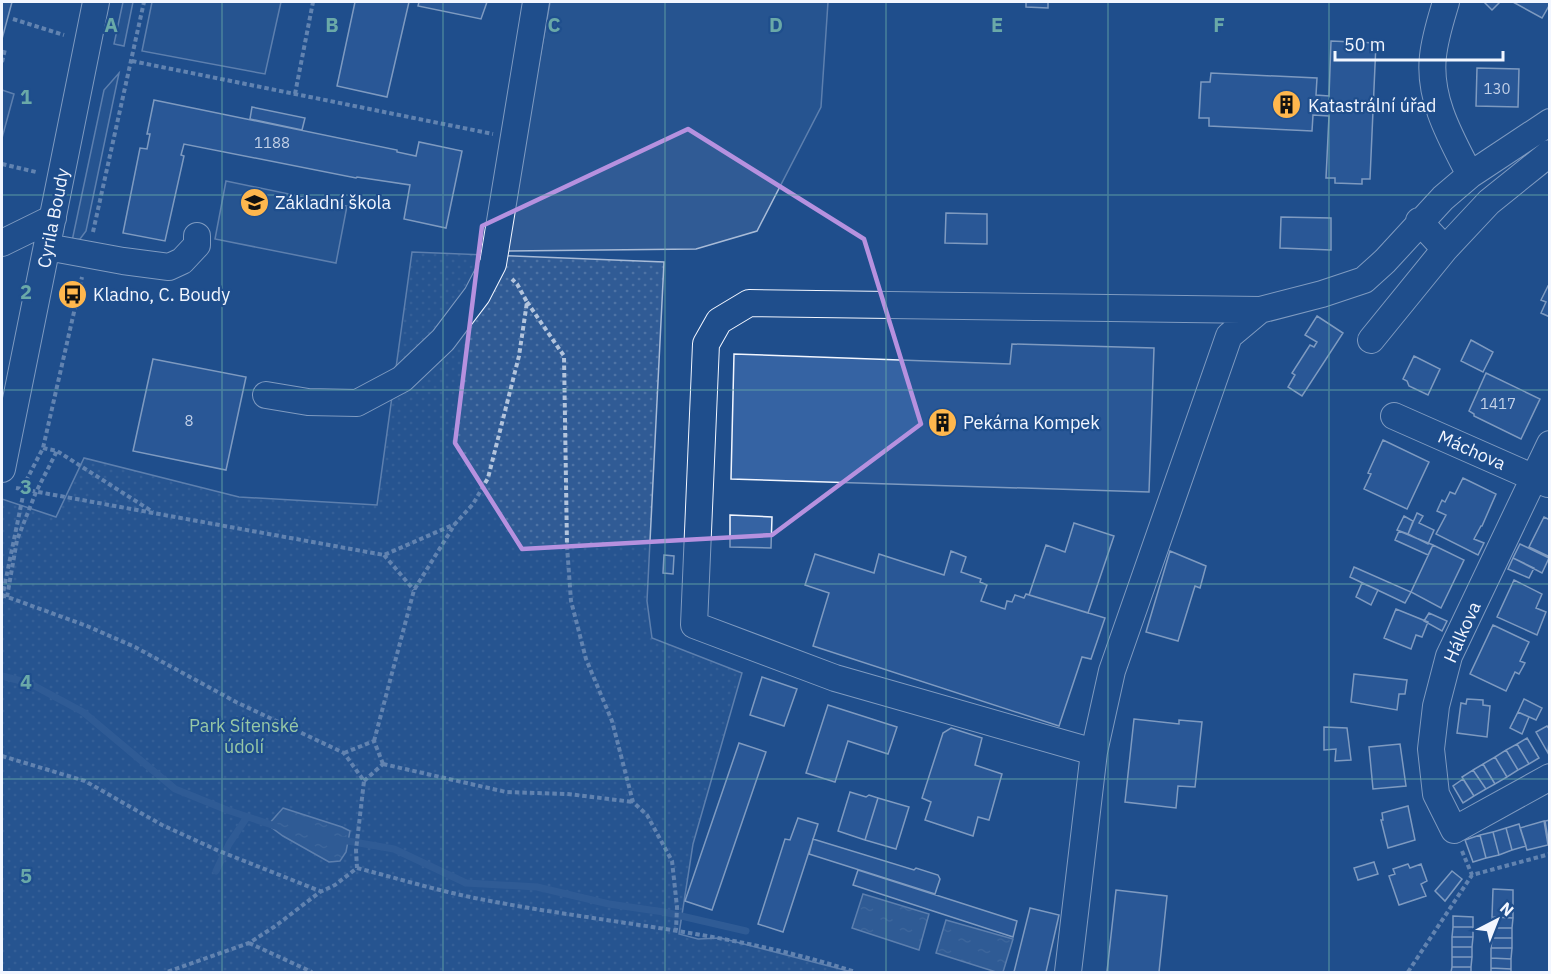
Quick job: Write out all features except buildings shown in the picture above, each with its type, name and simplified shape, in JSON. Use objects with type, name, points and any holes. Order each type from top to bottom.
[{"type":"street","name":"Cyrila Boudy","points":[[7,478],[7,416],[47,247],[96,2]]},
{"type":"street","points":[[266,395],[308,402],[357,403],[402,379],[443,340],[477,295],[493,264],[536,2]]},
{"type":"street","points":[[1446,2],[1433,57],[1433,76],[1438,105],[1448,132],[1470,175]]},
{"type":"street","points":[[1094,752],[835,678],[694,625],[706,344],[719,321],[749,303],[1260,310],[1364,280],[1373,274],[1419,221],[1470,175],[1546,132]]},
{"type":"street","points":[[1371,340],[1445,249],[1489,202],[1550,153]]},
{"type":"street","points":[[2,243],[53,218]]},
{"type":"street","points":[[1419,221],[1445,249]]},
{"type":"street","points":[[47,247],[169,267],[182,261],[197,245],[198,236]]},
{"type":"street","points":[[1068,972],[1094,752],[1112,671],[1229,336],[1260,310]]},
{"type":"street","name":"Máchova","points":[[1394,416],[1542,482]]},
{"type":"street","name":"Hálkova","points":[[1550,444],[1542,482],[1449,656],[1436,706],[1431,749],[1436,795],[1454,830],[1550,777]]},
{"type":"path","points":[[144,2],[43,448],[26,481],[2,596],[87,626],[135,647],[236,702],[344,753],[364,781]]},
{"type":"path","points":[[295,94],[314,2]]},
{"type":"path","points":[[13,19],[64,35]]},
{"type":"path","points":[[2,62],[5,49]]},
{"type":"path","points":[[132,61],[514,138]]},
{"type":"path","points":[[2,164],[36,172]]},
{"type":"path","points":[[493,264],[517,284],[564,356],[567,546],[571,601],[586,659],[612,722],[633,802],[647,815],[672,861],[678,920],[676,930]]},
{"type":"path","points":[[383,764],[374,741],[414,590],[455,524],[473,504],[488,478],[519,356],[527,302]]},
{"type":"path","points":[[43,448],[57,451],[156,514]]},
{"type":"path","points":[[7,597],[17,540],[36,492],[57,451]]},
{"type":"path","points":[[7,478],[36,492],[384,555],[455,524]]},
{"type":"path","points":[[384,555],[414,590]]},
{"type":"path","points":[[344,753],[374,741]]},
{"type":"path","points":[[2,756],[85,781],[162,825],[230,856],[321,892]]},
{"type":"path","points":[[383,764],[506,792],[568,794],[633,802]]},
{"type":"path","points":[[357,868],[356,849],[364,781],[383,764]]},
{"type":"path","points":[[1408,972],[1472,875],[1550,854]]},
{"type":"path","points":[[167,972],[249,943],[357,868]]},
{"type":"path","points":[[357,868],[484,900],[713,936],[827,963],[855,972]]},
{"type":"path","points":[[249,943],[312,972]]},
{"type":"highlighted area","points":[[688,129],[864,239],[921,424],[772,535],[522,549],[455,443],[482,226]]},
{"type":"shaded area","points":[[123,2],[133,2],[124,46],[114,44]]},
{"type":"shaded area","points":[[152,2],[281,2],[265,74],[142,51]]},
{"type":"shaded area","points":[[550,2],[828,2],[821,107],[757,231],[696,249],[505,251]]},
{"type":"shaded area","points":[[119,73],[86,231],[80,239],[72,241],[104,90]]},
{"type":"shaded area","points":[[2,90],[14,94],[2,138]]},
{"type":"shaded area","points":[[226,181],[347,206],[336,263],[215,239]]},
{"type":"green space","name":"Park Sítenské údolí","points":[[412,252],[664,262],[647,601],[652,638],[742,673],[693,844],[679,934],[698,939],[721,938],[852,972],[2,972],[2,499],[56,517],[84,458],[239,497],[377,505]]},
{"type":"water","points":[[283,808],[350,831],[346,852],[340,861],[329,862],[268,825]]},
{"type":"water","points":[[863,894],[929,914],[919,950],[852,928]]},
{"type":"water","points":[[946,920],[1013,939],[1003,972],[996,972],[936,953]]},
{"type":"waterway","points":[[2,676],[29,683],[83,712],[175,789],[275,826]]},
{"type":"waterway","points":[[216,871],[229,844],[247,817]]},
{"type":"waterway","points":[[342,840],[394,849],[466,883],[537,887],[609,904],[664,912],[746,931]]},
{"type":"place","name":"Katastrální úřad","points":[[1287,105]]},
{"type":"place","name":"Základní škola","points":[[254,202]]},
{"type":"place","name":"Kladno, C. Boudy","points":[[72,294]]},
{"type":"place","name":"Pekárna Kompek","points":[[942,422]]}]
